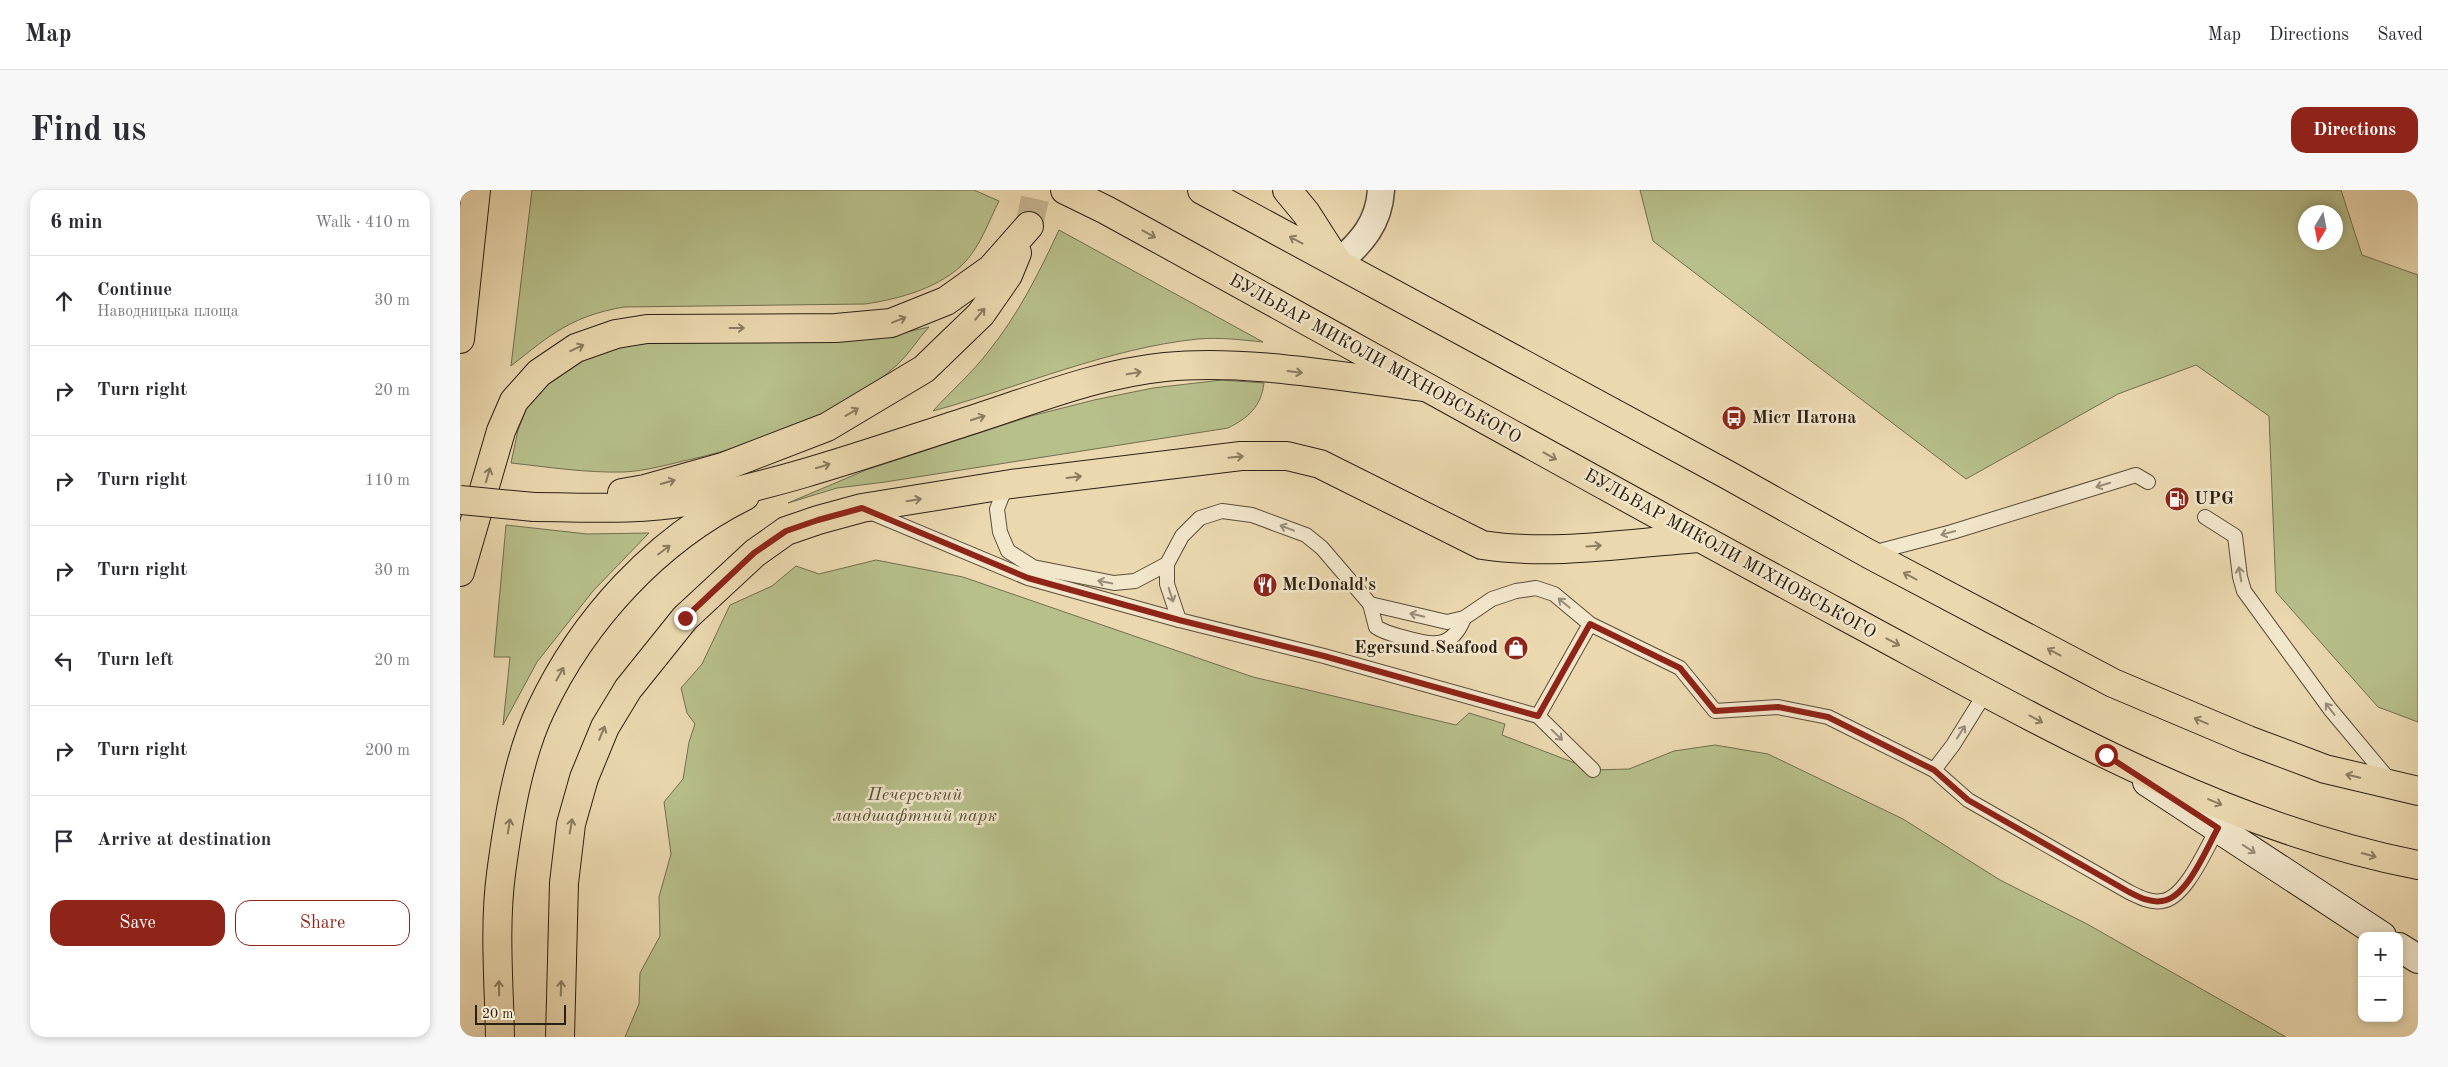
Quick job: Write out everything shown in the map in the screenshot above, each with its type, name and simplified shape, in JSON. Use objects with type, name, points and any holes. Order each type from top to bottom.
[{"type":"main road","points":[[460,340],[476,190]]},
{"type":"main road","name":"БУЛЬВАР МИКОЛИ МІХНОВСЬКОГО","points":[[1065,190],[1106,210],[1700,538],[2106,755],[2224,806],[2300,835],[2381,858],[2418,865]]},
{"type":"main road","points":[[1202,190],[1222,197],[1338,263],[1868,554],[2113,684],[2248,740],[2325,769],[2406,789]]},
{"type":"main road","points":[[1287,190],[1306,213],[1338,263]]},
{"type":"main road","points":[[460,572],[501,431],[514,401],[539,373],[576,348],[616,334],[647,329],[836,328],[891,323],[946,302],[991,269],[1029,226],[1008,275],[980,314],[924,369],[827,427],[723,467],[645,489],[534,507]]},
{"type":"main road","points":[[460,500],[534,507],[624,508],[684,502],[776,480],[1090,381],[1164,367],[1239,366],[1424,387]]},
{"type":"main road","points":[[560,1037],[564,883],[571,824],[584,778],[605,727],[628,689],[685,618],[754,553],[786,531],[862,508],[1011,484],[1241,456],[1287,456],[1320,464],[1482,545],[1545,549],[1700,538]]},
{"type":"main road","points":[[500,1037],[498,946],[501,876],[512,807],[527,749],[541,709],[578,642],[621,589],[647,564],[693,528],[736,500],[776,480]]},
{"type":"main road","points":[[2106,755],[2376,932]]},
{"type":"main road","points":[[2403,950],[2418,959]]},
{"type":"street","points":[[1338,263],[1361,244],[1380,209],[1381,190]]},
{"type":"lane","points":[[1868,554],[1952,532],[2136,475],[2148,482]]},
{"type":"lane","points":[[1011,484],[1002,496],[997,510],[1000,532],[1008,551],[1033,566],[1114,583],[1135,581],[1167,564]]},
{"type":"lane","points":[[862,508],[1028,578],[1179,620],[1324,656],[1538,716],[1593,770]]},
{"type":"lane","points":[[1179,620],[1167,584],[1167,564],[1182,536],[1200,518],[1222,511],[1252,514],[1306,535],[1322,548],[1370,604],[1376,627],[1384,632],[1430,645],[1450,640],[1461,628],[1464,618]]},
{"type":"lane","points":[[2205,517],[2235,536],[2240,577],[2244,590],[2330,709],[2406,789]]},
{"type":"lane","points":[[1370,604],[1447,622],[1464,618],[1492,599],[1516,591],[1536,588],[1554,594],[1590,624],[1680,668],[1715,711],[1778,707],[1828,717],[1934,770],[1968,800],[2129,892],[2149,901],[2162,901],[2176,896],[2187,882],[2218,828]]},
{"type":"lane","points":[[1538,716],[1590,624]]},
{"type":"lane","points":[[1934,770],[1953,745],[1986,692]]},
{"type":"green space","points":[[532,190],[974,190],[999,201],[980,240],[966,261],[944,278],[919,291],[865,304],[624,307],[576,321],[538,345],[511,366]]},
{"type":"green space","points":[[1640,190],[2341,190],[2362,255],[2418,275],[2418,722],[2378,707],[2276,592],[2269,416],[2196,365],[2118,394],[1966,479],[1653,241]]},
{"type":"green space","points":[[1059,230],[1263,342],[1206,338],[1131,351],[1065,369],[933,411],[982,360],[999,338],[1027,293]]},
{"type":"green space","points":[[929,327],[897,365],[851,399],[800,425],[747,444],[667,465],[624,472],[581,471],[511,463],[518,430],[529,402],[563,368],[617,344],[898,334]]},
{"type":"green space","points":[[1222,380],[1264,383],[1257,405],[1242,420],[1228,428],[837,488],[788,503],[866,470],[1031,416],[1094,400],[1153,388]]},
{"type":"green space","points":[[506,525],[587,534],[649,533],[593,591],[537,662],[503,725],[510,657],[494,657]]},
{"type":"green space","name":"Печерський ландшафтний парк","points":[[876,560],[963,577],[1253,677],[1456,725],[1469,713],[1505,724],[1502,735],[1593,770],[1629,769],[1674,751],[1715,745],[1768,754],[1903,819],[2000,880],[2087,924],[2286,1037],[625,1037],[639,1004],[640,973],[660,936],[659,897],[671,854],[664,802],[683,779],[689,742],[695,724],[687,713],[681,688],[702,664],[730,605],[772,586],[796,566],[819,574]]},
{"type":"tunnel","points":[[1029,226],[1037,190]]},
{"type":"place","name":"Міст Патона","points":[[1734,418]]},
{"type":"place","name":"UPG","points":[[2177,499]]},
{"type":"place","name":"McDonald's","points":[[1265,585]]},
{"type":"place","name":"Egersund Seafood","points":[[1516,648]]},
{"type":"route","points":[[685,618],[754,553],[786,531],[862,508],[1028,578],[1179,620],[1324,656],[1538,716],[1590,624],[1680,668],[1715,711],[1778,707],[1828,717],[1934,770],[1968,800],[2129,892],[2149,901],[2162,901],[2176,896],[2187,882],[2218,828],[2106,755]]}]
